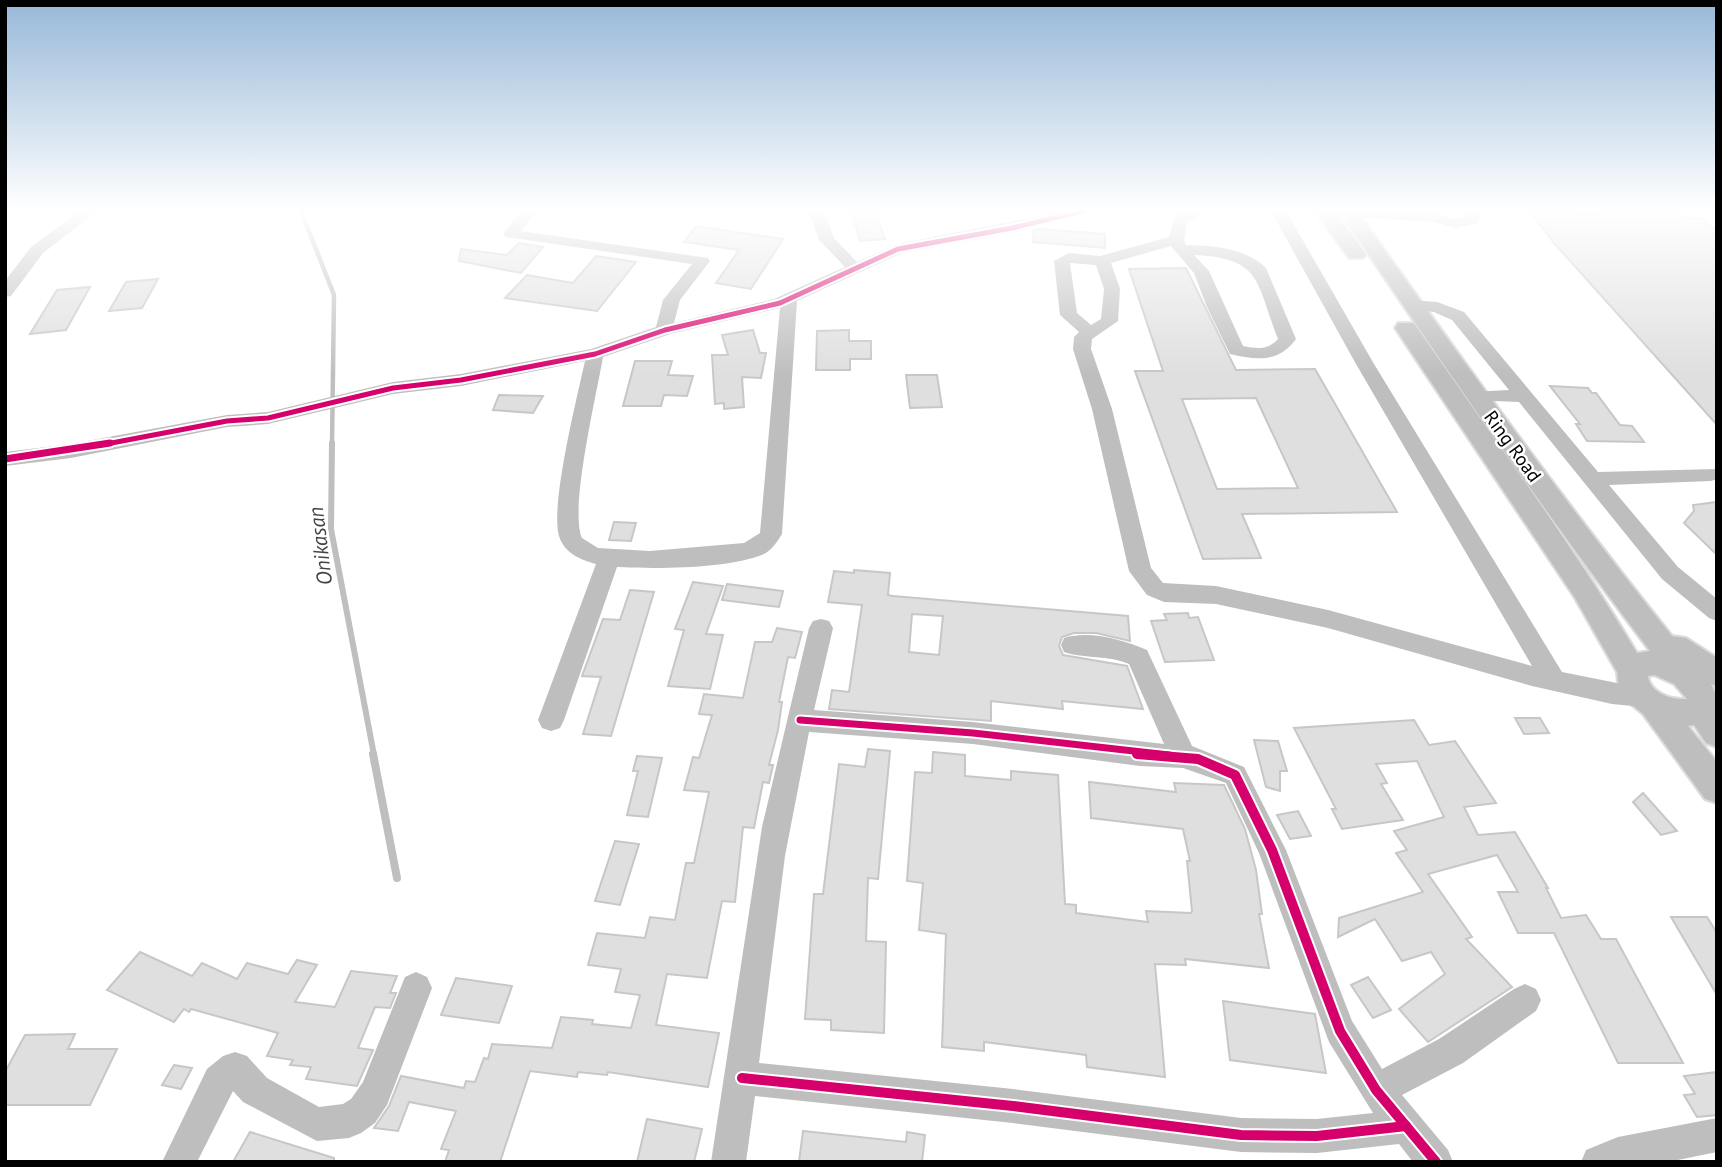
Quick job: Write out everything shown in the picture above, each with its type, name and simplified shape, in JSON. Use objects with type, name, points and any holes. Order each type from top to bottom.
[{"type":"main road","name":"Ring Road","points":[[1362,265],[1585,590],[1640,688],[1717,788]]},
{"type":"main road","name":"Ring Road","points":[[1385,265],[1587,550],[1644,623],[1707,696]]},
{"type":"main road","points":[[1654,663],[1670,667],[1707,696],[1681,714],[1640,688],[1640,664],[1654,663]]},
{"type":"street","points":[[5,292],[25,265]]},
{"type":"street","points":[[665,330],[665,312],[670,300],[698,265]]},
{"type":"street","points":[[5,459],[71,451],[228,421],[268,418],[393,388],[461,380],[595,354],[665,330],[780,303],[860,265]]},
{"type":"street","points":[[1063,265],[1069,315],[1089,332]]},
{"type":"street","points":[[1104,265],[1112,289],[1109,321],[1083,337],[1082,349],[1102,409],[1140,571],[1155,589],[1178,596],[1216,595],[1328,619],[1612,694],[1640,688]]},
{"type":"street","points":[[1196,265],[1236,350],[1260,354],[1281,347],[1287,338],[1260,271],[1255,265]]},
{"type":"street","points":[[1309,265],[1371,376],[1565,682]]},
{"type":"street","points":[[595,354],[567,526],[570,538],[584,550],[609,559],[722,554],[755,549],[771,534],[789,298]]},
{"type":"street","points":[[1412,305],[1437,307],[1458,316],[1521,396],[1670,573],[1717,612]]},
{"type":"street","points":[[1477,396],[1521,396]]},
{"type":"street","points":[[1590,479],[1711,474]]},
{"type":"street","points":[[551,720],[609,559]]},
{"type":"street","points":[[728,1162],[772,855],[821,628]]},
{"type":"street","points":[[1073,645],[1122,650],[1138,657],[1183,756]]},
{"type":"street","points":[[800,720],[973,733],[1140,754],[1183,756],[1198,759],[1234,775],[1272,850],[1340,1031],[1376,1090],[1436,1162]]},
{"type":"street","points":[[179,1162],[219,1081],[235,1068],[255,1090],[317,1124],[349,1121],[363,1111],[375,1093],[416,988]]},
{"type":"street","points":[[1376,1090],[1451,1051],[1525,1000]]},
{"type":"street","points":[[742,1078],[1013,1106],[1241,1135],[1317,1136],[1406,1126]]},
{"type":"street","points":[[1598,1162],[1618,1154],[1717,1135]]},
{"type":"building","points":[[482,265],[527,265],[521,273]]},
{"type":"building","points":[[588,265],[633,265],[597,311],[505,298],[527,275],[573,283]]},
{"type":"building","points":[[728,265],[766,265],[751,289],[716,283]]},
{"type":"building","points":[[1574,265],[1717,265],[1717,425]]},
{"type":"building","points":[[1186,268],[1236,370],[1315,369],[1397,512],[1242,514],[1261,558],[1203,559],[1135,371],[1163,371],[1129,269]],"holes":[[[1256,398],[1298,488],[1217,489],[1182,399]]]},
{"type":"building","points":[[158,279],[142,308],[109,311],[126,282]]},
{"type":"building","points":[[90,287],[66,330],[30,334],[57,290]]},
{"type":"building","points":[[753,330],[760,353],[766,353],[761,378],[742,377],[744,407],[724,409],[724,403],[715,404],[712,355],[728,355],[722,335]]},
{"type":"building","points":[[849,330],[849,341],[871,341],[871,359],[850,359],[850,370],[816,370],[817,331]]},
{"type":"building","points":[[635,361],[672,361],[668,375],[693,376],[687,396],[664,395],[661,406],[623,406]]},
{"type":"building","points":[[906,375],[937,375],[942,407],[910,408]]},
{"type":"building","points":[[1550,386],[1588,388],[1592,393],[1596,393],[1620,425],[1632,426],[1644,442],[1587,441],[1576,424],[1580,424]]},
{"type":"building","points":[[499,395],[543,396],[533,413],[493,410]]},
{"type":"building","points":[[1717,502],[1717,555],[1684,523],[1694,511],[1693,505]]},
{"type":"building","points":[[614,522],[636,523],[631,541],[609,540]]},
{"type":"building","points":[[854,570],[890,573],[888,595],[893,596],[1128,616],[1130,641],[1096,633],[1074,633],[1062,637],[1059,646],[1063,655],[1127,666],[1143,709],[1062,701],[1063,709],[991,701],[991,721],[829,709],[832,690],[849,692],[862,605],[828,602],[834,571],[854,573]],"holes":[[[912,614],[943,616],[939,655],[909,652]]]},
{"type":"building","points":[[693,582],[723,586],[706,634],[723,635],[710,689],[668,686],[684,630],[675,629]]},
{"type":"building","points":[[727,584],[783,591],[779,607],[722,600]]},
{"type":"building","points":[[630,590],[654,592],[611,736],[583,734],[601,677],[582,676],[603,619],[620,620]]},
{"type":"building","points":[[1188,613],[1189,618],[1198,617],[1214,660],[1165,662],[1151,621],[1167,620],[1164,614]]},
{"type":"building","points":[[777,628],[802,632],[795,658],[788,657],[779,702],[782,702],[778,730],[769,765],[773,765],[769,783],[763,782],[754,828],[743,827],[735,902],[722,901],[707,978],[667,974],[656,1025],[719,1033],[708,1087],[608,1072],[607,1075],[578,1072],[577,1077],[530,1071],[500,1162],[445,1162],[449,1150],[441,1149],[456,1111],[409,1102],[398,1131],[374,1128],[389,1106],[401,1076],[464,1088],[466,1081],[475,1082],[484,1058],[488,1059],[492,1044],[552,1048],[561,1017],[593,1020],[592,1024],[631,1028],[640,995],[615,992],[621,969],[588,965],[597,933],[645,938],[650,917],[675,920],[686,863],[694,863],[709,792],[684,790],[693,757],[699,758],[712,715],[699,714],[704,694],[743,698],[755,642],[772,642]]},
{"type":"building","points":[[1515,718],[1540,718],[1549,733],[1524,734]]},
{"type":"building","points":[[1414,720],[1429,745],[1455,741],[1496,803],[1464,807],[1478,835],[1515,832],[1548,888],[1561,918],[1586,915],[1601,939],[1616,939],[1683,1063],[1618,1063],[1554,933],[1518,933],[1498,892],[1518,892],[1497,855],[1428,874],[1472,937],[1466,939],[1512,987],[1428,1042],[1399,1009],[1445,974],[1431,952],[1402,961],[1375,919],[1338,937],[1339,918],[1423,892],[1396,853],[1407,850],[1394,831],[1444,817],[1417,761],[1376,764],[1387,783],[1381,784],[1403,820],[1342,829],[1332,809],[1336,809],[1294,728]]},
{"type":"building","points":[[1254,740],[1278,741],[1287,771],[1280,771],[1280,791],[1266,787]]},
{"type":"building","points":[[868,749],[890,751],[878,879],[868,878],[866,941],[886,942],[884,1033],[831,1030],[831,1020],[805,1019],[814,894],[823,894],[839,764],[865,767]]},
{"type":"building","points":[[933,752],[965,755],[965,776],[1011,780],[1011,771],[1058,775],[1065,904],[1076,905],[1076,913],[1148,922],[1146,911],[1192,911],[1187,861],[1190,861],[1183,829],[1091,818],[1089,782],[1176,792],[1174,783],[1224,785],[1245,829],[1256,870],[1262,914],[1259,914],[1269,968],[1185,959],[1186,965],[1155,964],[1165,1077],[1087,1067],[1086,1055],[984,1042],[984,1051],[942,1047],[946,934],[919,930],[923,883],[907,881],[915,772],[932,773]]},
{"type":"building","points":[[637,756],[662,758],[648,817],[627,815],[638,771],[633,771]]},
{"type":"building","points":[[1643,793],[1677,831],[1661,835],[1633,802]]},
{"type":"building","points":[[1298,811],[1311,836],[1290,839],[1277,815]]},
{"type":"building","points":[[615,841],[639,844],[620,905],[595,901]]},
{"type":"building","points":[[1671,917],[1707,917],[1717,933],[1717,995]]},
{"type":"building","points":[[140,952],[192,976],[202,963],[237,979],[247,963],[288,974],[297,960],[317,965],[295,1002],[335,1007],[351,971],[397,976],[390,993],[396,993],[390,1008],[375,1007],[358,1048],[373,1050],[357,1086],[306,1079],[311,1067],[290,1065],[293,1060],[267,1056],[278,1033],[191,1009],[189,1012],[184,1009],[174,1022],[107,990]]},
{"type":"building","points":[[1368,977],[1391,1010],[1373,1018],[1351,985]]},
{"type":"building","points":[[456,978],[512,986],[499,1023],[441,1015]]},
{"type":"building","points":[[1223,1001],[1315,1014],[1326,1073],[1230,1060]]},
{"type":"building","points":[[75,1034],[68,1049],[117,1049],[90,1105],[5,1105],[5,1072],[25,1035]]},
{"type":"building","points":[[174,1065],[192,1068],[181,1089],[162,1085]]},
{"type":"building","points":[[1717,1072],[1717,1115],[1697,1117],[1684,1095],[1695,1094],[1684,1076]]},
{"type":"building","points":[[647,1119],[702,1129],[694,1162],[637,1162]]},
{"type":"building","points":[[803,1131],[906,1142],[907,1132],[925,1135],[922,1162],[799,1162]]},
{"type":"building","points":[[250,1132],[334,1158],[334,1162],[233,1162]]},
{"type":"waterway","name":"Onikasan","points":[[322,265],[334,295],[332,445]]},
{"type":"waterway","name":"Onikasan","points":[[332,443],[331,529],[374,755]]},
{"type":"waterway","name":"Onikasan","points":[[373,754],[397,878]]},
{"type":"cycle path","points":[[5,459],[71,451],[227,421],[268,418],[393,388],[461,380],[595,354],[665,330],[780,303],[862,265]]},
{"type":"cycle path","points":[[800,720],[973,733],[1140,754],[1183,756],[1198,759],[1235,775],[1272,850],[1340,1031],[1376,1090],[1436,1162]]},
{"type":"cycle path","points":[[742,1078],[1013,1106],[1241,1135],[1317,1136],[1406,1126]]}]
